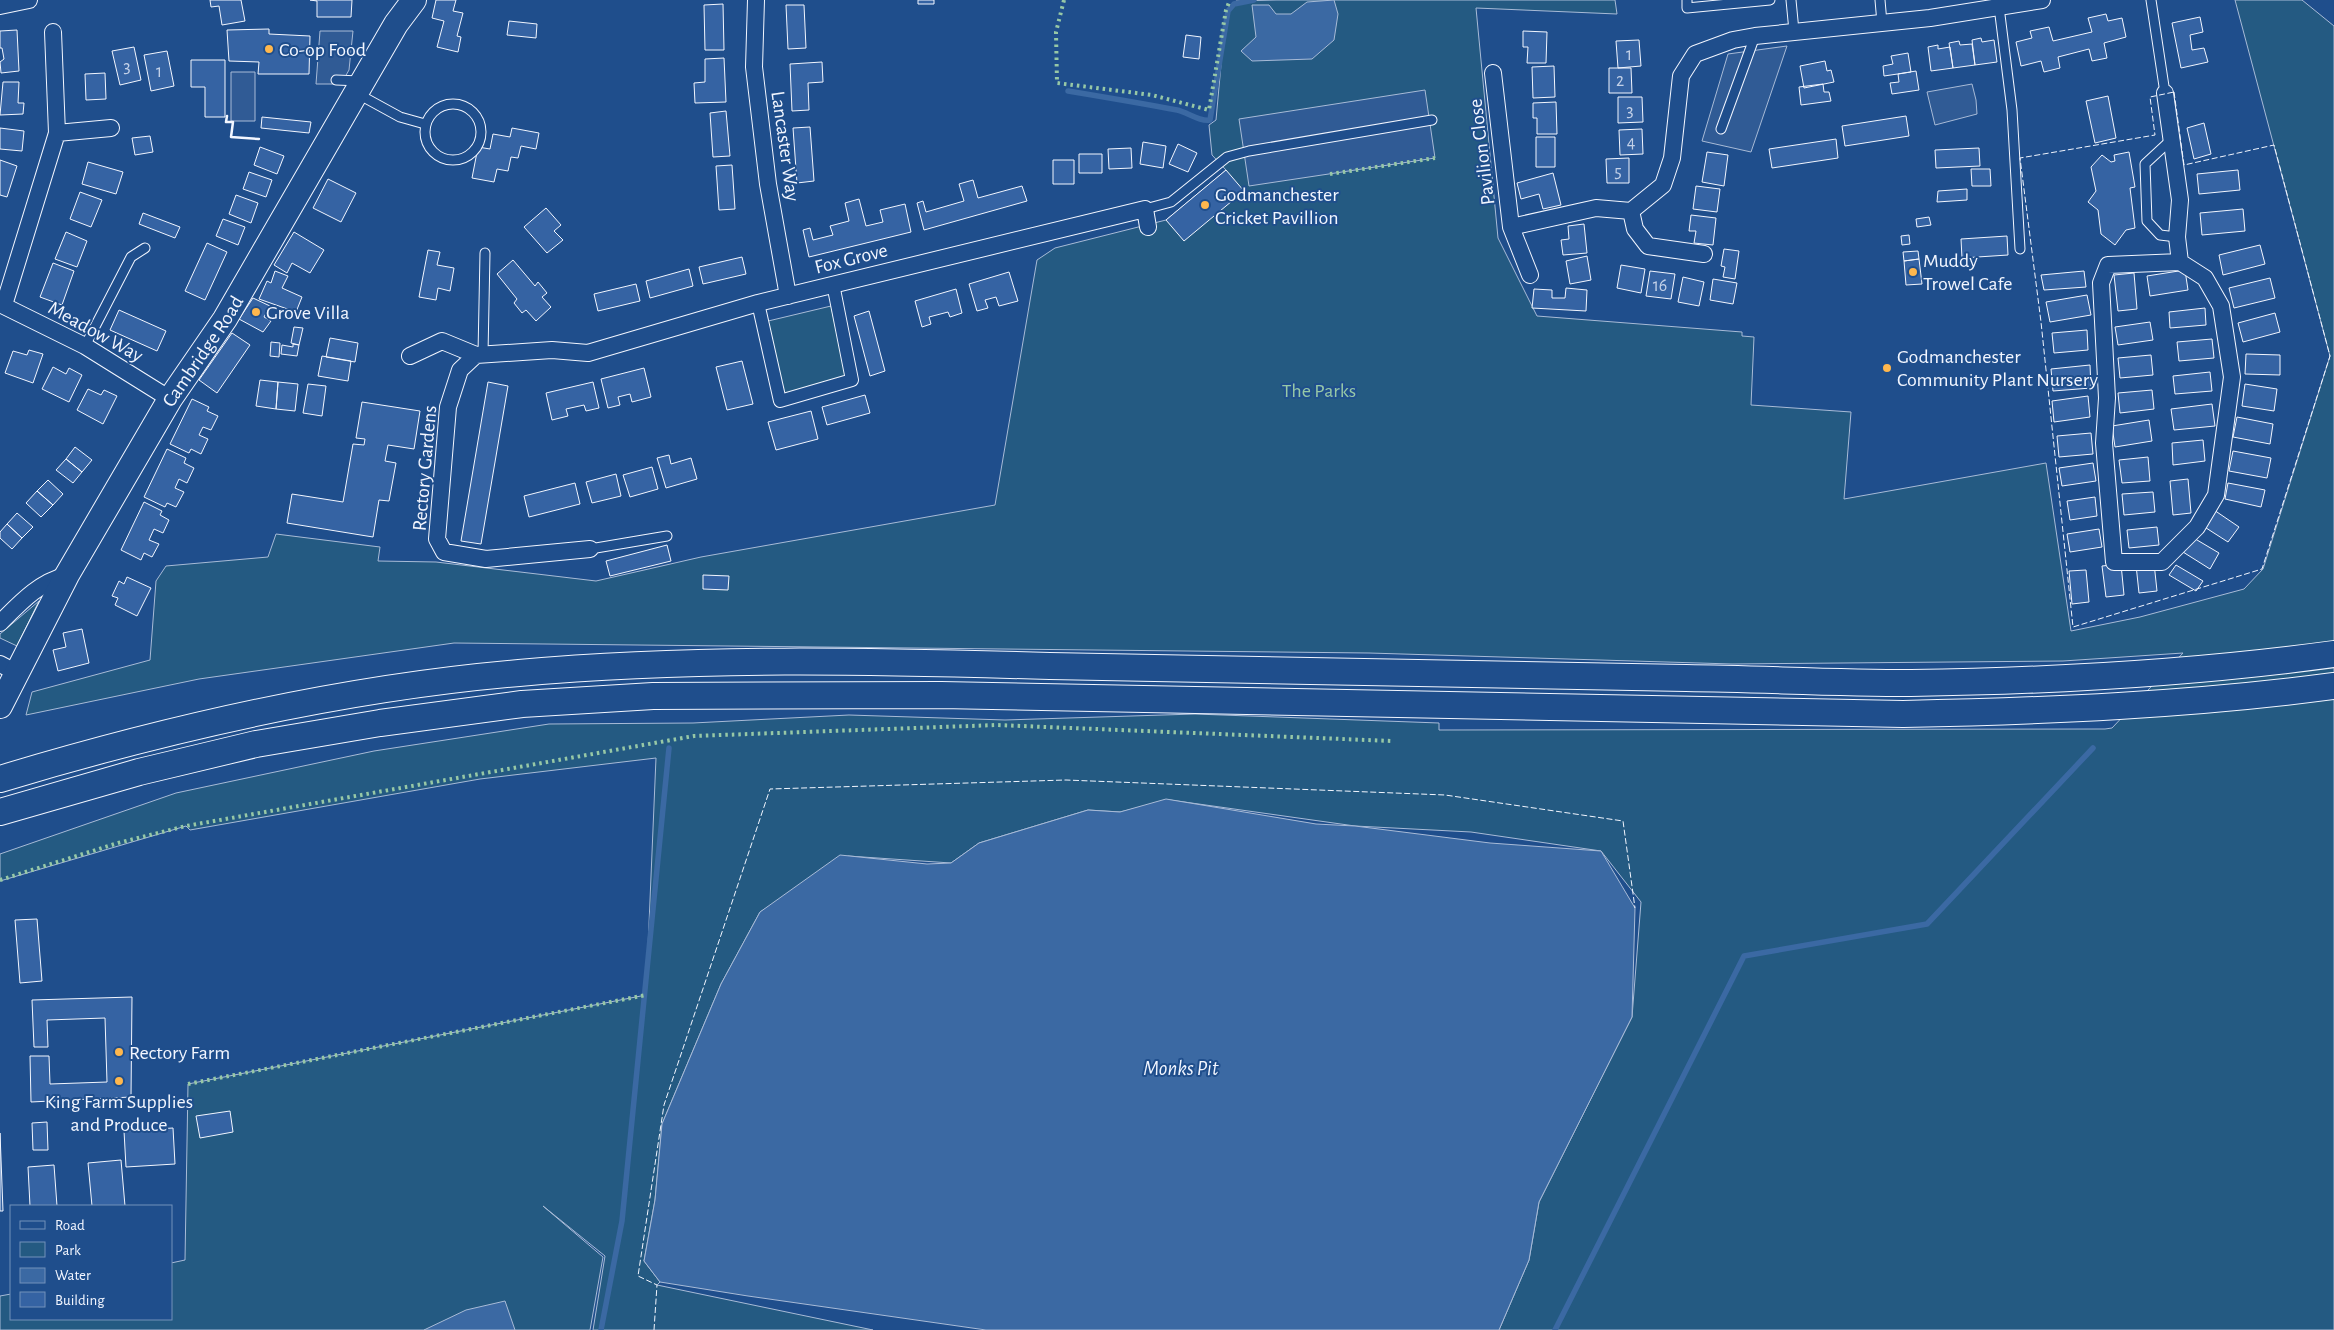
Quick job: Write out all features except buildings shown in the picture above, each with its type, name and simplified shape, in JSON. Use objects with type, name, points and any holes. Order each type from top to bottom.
[{"type":"main road","name":"Cambridge Road","points":[[0,706],[8,669],[67,575],[170,399],[225,319],[396,24],[414,0]]},
{"type":"main road","points":[[0,779],[133,741],[241,716],[376,690],[515,673],[641,664],[776,662],[922,663],[1426,675],[1908,683],[2039,679],[2184,670],[2334,654]]},
{"type":"main road","points":[[0,812],[39,799],[139,772],[256,744],[380,722],[522,704],[653,696],[783,694],[941,695],[1903,714],[2042,711],[2148,704],[2334,686]]},
{"type":"street","points":[[0,6],[29,0]]},
{"type":"street","name":"Lancaster Way","points":[[756,0],[754,67],[768,184],[788,296]]},
{"type":"street","points":[[1704,254],[1648,246],[1635,229],[1631,211],[1663,185],[1672,158],[1681,76],[1695,54],[1733,40],[1755,36],[1930,18],[2042,0]]},
{"type":"street","points":[[2,304],[57,133],[53,32]]},
{"type":"street","name":"Pavilion Close","points":[[1493,73],[1511,227],[1530,275]]},
{"type":"street","points":[[2165,93],[2180,200],[2177,237],[2180,262]]},
{"type":"street","points":[[57,133],[111,128]]},
{"type":"street","name":"Pavilion Close","points":[[1511,227],[1596,208],[1631,211]]},
{"type":"street","points":[[1145,209],[1148,227]]},
{"type":"street","name":"Fox Grove","points":[[480,354],[552,350],[588,352],[758,303],[1145,209]]},
{"type":"street","points":[[2180,262],[2205,278],[2222,306],[2232,377],[2216,495],[2197,527],[2162,562],[2114,562],[2104,443],[2107,398],[2101,282],[2108,266],[2180,262]]},
{"type":"street","points":[[758,303],[780,401],[852,380],[833,284]]},
{"type":"street","name":"Meadow Way","points":[[2,304],[84,346],[170,399]]},
{"type":"street","points":[[410,356],[442,341],[480,354]]},
{"type":"street","name":"Rectory Gardens","points":[[480,354],[460,370],[448,407],[437,539],[444,552],[486,559],[590,550]]},
{"type":"street","points":[[0,623],[33,590],[51,580],[67,575]]},
{"type":"lane","points":[[1687,0],[1687,8],[1770,0]]},
{"type":"lane","points":[[1791,0],[1794,31]]},
{"type":"lane","points":[[1880,0],[1882,22]]},
{"type":"lane","points":[[2151,0],[2165,93]]},
{"type":"lane","points":[[1999,7],[2012,110],[2020,249]]},
{"type":"lane","points":[[1721,129],[1755,36]]},
{"type":"lane","points":[[336,80],[359,87],[400,117],[425,124]]},
{"type":"lane","points":[[453,103],[470,109],[481,124],[482,133],[468,156],[459,160],[449,161],[432,152],[426,144],[425,124],[436,109],[453,103]]},
{"type":"lane","points":[[1145,209],[1171,202],[1227,157],[1249,151],[1432,120]]},
{"type":"lane","points":[[2172,138],[2144,164],[2148,221],[2160,235],[2177,237]]},
{"type":"lane","points":[[84,346],[131,257],[145,248]]},
{"type":"lane","points":[[480,354],[485,254]]},
{"type":"lane","points":[[590,550],[668,536]]},
{"type":"green space","name":"The Parks","points":[[1615,0],[1617,14],[1476,8],[1498,238],[1537,316],[1742,332],[1742,336],[1754,337],[1751,405],[1851,412],[1844,499],[2046,463],[2071,631],[2140,617],[2244,589],[2263,569],[2330,356],[2235,0],[2302,0],[2334,26],[2334,1330],[1499,1330],[1529,1260],[1539,1202],[1632,1017],[1641,902],[1601,851],[1471,832],[1355,826],[1170,800],[1120,812],[1088,810],[979,843],[951,863],[848,856],[760,912],[721,984],[662,1124],[655,1200],[644,1261],[660,1282],[657,1285],[873,1330],[593,1330],[605,1256],[543,1206],[603,1257],[590,1330],[0,1330],[0,1296],[10,1294],[10,1320],[172,1320],[172,1263],[185,1260],[188,1084],[646,995],[656,758],[480,779],[190,830],[186,826],[0,881],[0,854],[176,793],[374,751],[549,724],[693,723],[849,715],[1005,720],[1195,714],[1439,723],[1439,730],[2105,729],[2112,728],[2183,653],[2063,661],[1732,664],[1369,653],[454,643],[199,679],[26,715],[32,692],[150,660],[156,581],[166,566],[268,557],[276,534],[380,547],[378,561],[436,562],[596,581],[701,557],[995,505],[1037,260],[1055,248],[1166,220],[1226,170],[1212,155],[1209,125],[1216,120],[1226,10],[1236,1]]},
{"type":"green space","points":[[831,306],[847,378],[784,396],[764,322]]},
{"type":"green space","points":[[39,601],[17,646],[0,638],[0,634]]},
{"type":"shaded area","points":[[320,31],[353,31],[349,70],[341,84],[316,84]]},
{"type":"shaded area","points":[[1787,46],[1751,152],[1702,141],[1728,54]]},
{"type":"shaded area","points":[[231,72],[255,72],[255,121],[231,121]]},
{"type":"shaded area","points":[[1972,84],[1977,114],[1935,125],[1927,92]]},
{"type":"shaded area","points":[[1425,90],[1435,158],[1249,186],[1239,119]]},
{"type":"water","points":[[1334,0],[1338,14],[1334,40],[1312,59],[1252,61],[1241,51],[1256,37],[1252,5],[1269,5],[1276,14],[1291,14],[1307,2]]},
{"type":"water","name":"Monks Pit","points":[[1166,799],[1316,824],[1355,826],[1490,843],[1601,851],[1635,908],[1632,1017],[1539,1202],[1529,1260],[1499,1330],[986,1330],[660,1282],[644,1261],[655,1200],[662,1124],[721,984],[760,912],[840,855],[927,864],[951,863],[979,843],[1088,810],[1120,812]]},
{"type":"water","points":[[505,1301],[515,1330],[424,1330],[466,1310]]},
{"type":"waterway","points":[[1068,91],[1177,110],[1202,120],[1210,120],[1228,11],[1234,4],[1254,0]]},
{"type":"waterway","points":[[601,1330],[622,1221],[669,748]]},
{"type":"waterway","points":[[1555,1330],[1744,956],[1927,924],[2093,748]]},
{"type":"hedge","points":[[1064,0],[1056,32],[1057,83],[1152,95],[1209,110],[1226,10],[1230,0]]},
{"type":"hedge","points":[[1330,174],[1435,158]]},
{"type":"hedge","points":[[0,880],[118,843],[186,826],[694,736],[997,725],[1391,741]]},
{"type":"hedge","points":[[188,1084],[646,995]]},
{"type":"fence","points":[[2174,92],[2184,165],[2274,145],[2330,356],[2262,569],[2073,627],[2041,322],[2020,158],[2155,135],[2150,97],[2174,92]]},
{"type":"fence","points":[[654,1330],[657,1285],[638,1276],[664,1105],[770,789],[1066,780],[1445,795],[1623,821],[1635,908]]},
{"type":"wall","points":[[227,116],[226,122],[233,122],[231,137],[259,139]]},
{"type":"place","name":"Co-op Food","points":[[269,49]]},
{"type":"place","name":"Godmanchester Cricket Pavillion","points":[[1205,205]]},
{"type":"place","name":"Muddy Trowel Cafe","points":[[1913,272]]},
{"type":"place","name":"Grove Villa","points":[[256,312]]},
{"type":"place","name":"Godmanchester Community Plant Nursery","points":[[1887,368]]},
{"type":"place","name":"Rectory Farm","points":[[119,1052]]},
{"type":"place","name":"King Farm Supplies and Produce","points":[[119,1081]]}]
